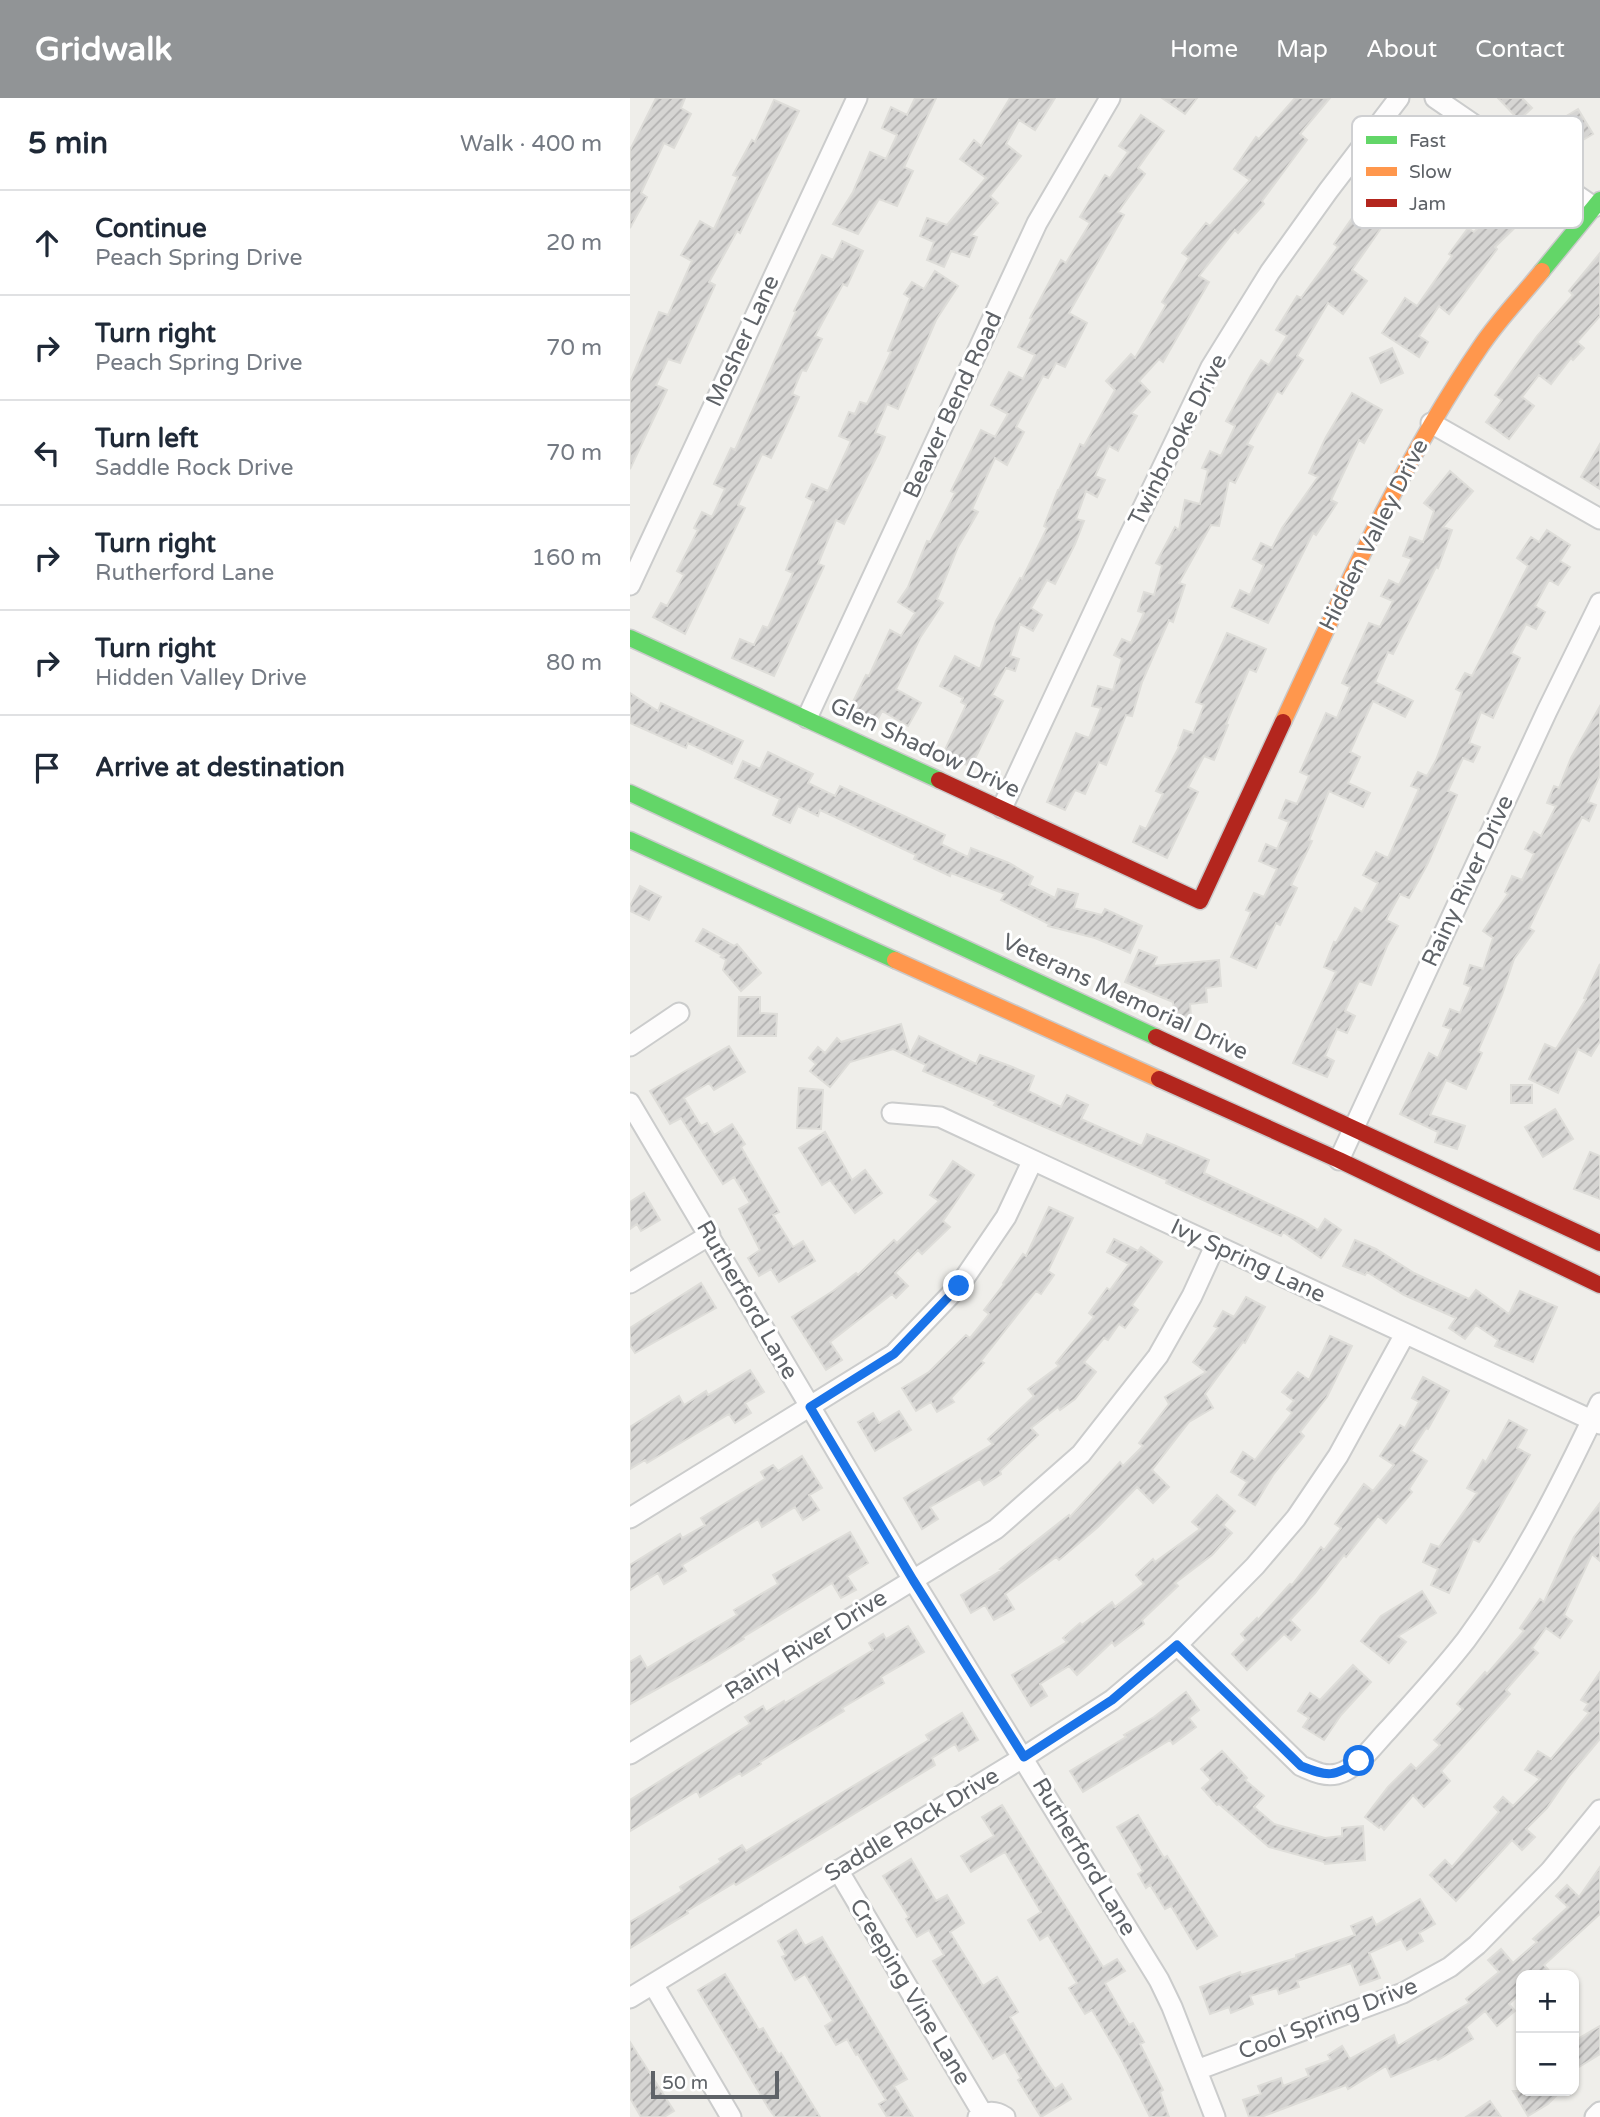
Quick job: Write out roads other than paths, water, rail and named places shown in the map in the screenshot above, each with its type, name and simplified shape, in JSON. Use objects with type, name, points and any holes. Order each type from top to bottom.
[{"type":"main road","name":"Hidden Valley Drive","points":[[1583,221],[1597,204]]},
{"type":"main road","name":"Hidden Valley Drive","points":[[1200,901],[1341,597],[1391,496],[1431,424],[1458,378],[1483,343],[1577,228]]},
{"type":"main road","name":"Glen Shadow Drive","points":[[630,638],[1200,901]]},
{"type":"main road","name":"Veterans Memorial Drive","points":[[632,798],[1339,1160],[1600,1285]]},
{"type":"main road","name":"Veterans Memorial Drive","points":[[630,840],[1353,1128],[1600,1243]]},
{"type":"street","name":"Mosher Lane","points":[[630,585],[857,98]]},
{"type":"street","name":"Beaver Bend Road","points":[[807,718],[1037,223],[1110,98]]},
{"type":"street","name":"Twinbrooke Drive","points":[[1385,116],[1399,98]]},
{"type":"street","points":[[1435,98],[1463,116]]},
{"type":"street","name":"Twinbrooke Drive","points":[[1002,808],[1212,367],[1270,272],[1352,160]]},
{"type":"street","points":[[1431,424],[1600,519]]},
{"type":"street","name":"Rainy River Drive","points":[[1339,1160],[1547,711],[1600,603]]},
{"type":"street","points":[[630,1046],[679,1013]]},
{"type":"street","name":"Rutherford Lane","points":[[630,1103],[913,1580],[1024,1757],[1158,1980],[1172,2007],[1215,2117]]},
{"type":"street","name":"Ivy Spring Lane","points":[[892,1113],[940,1117],[1405,1334],[1597,1416]]},
{"type":"street","points":[[630,1518],[894,1354],[959,1286],[1006,1217],[1032,1162]]},
{"type":"street","points":[[630,1283],[710,1235]]},
{"type":"street","name":"Rainy River Drive","points":[[630,1754],[996,1529],[1081,1454],[1158,1356],[1192,1296],[1215,1246]]},
{"type":"street","name":"Saddle Rock Drive","points":[[630,1998],[1024,1757],[1112,1700],[1177,1645],[1255,1566],[1296,1518],[1338,1457],[1405,1334]]},
{"type":"street","points":[[1177,1645],[1301,1766],[1322,1774],[1339,1774],[1359,1761],[1426,1689],[1465,1641],[1498,1594],[1557,1494],[1597,1416]]},
{"type":"street","name":"Cool Spring Drive","points":[[1197,2070],[1403,1993],[1450,1968],[1477,1945],[1550,1871],[1600,1810]]},
{"type":"street","name":"Creeping Vine Lane","points":[[838,1870],[980,2115],[997,2112],[1005,2117]]},
{"type":"street","points":[[653,1984],[731,2117]]},
{"type":"street","points":[[1595,2117],[1600,2112]]}]
